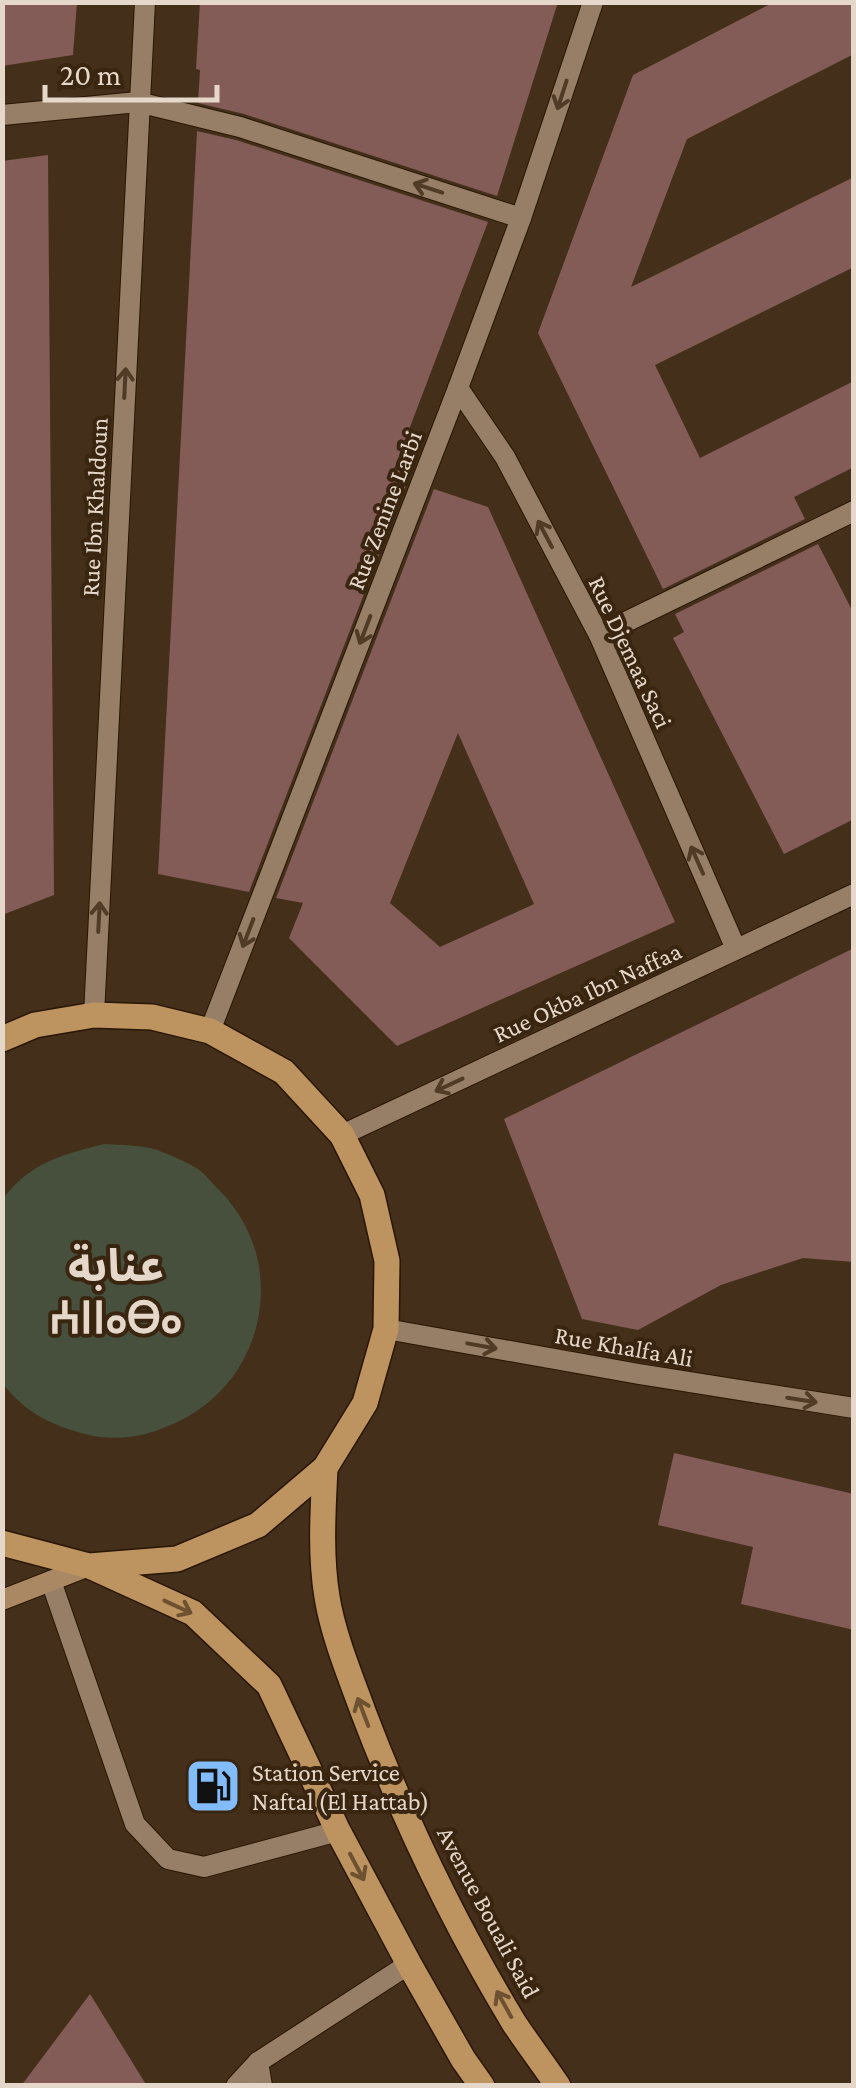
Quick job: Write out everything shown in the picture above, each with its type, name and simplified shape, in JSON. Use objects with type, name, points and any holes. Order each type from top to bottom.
[{"type":"main road","points":[[2,1039],[35,1024],[94,1015],[152,1016],[210,1031],[284,1072],[342,1135],[372,1195],[387,1261],[386,1329],[366,1403],[325,1468],[258,1525],[177,1559],[90,1566],[2,1600]]},
{"type":"main road","name":"Avenue Bouali Said","points":[[325,1468],[321,1544],[328,1601],[351,1678],[413,1832],[452,1909],[515,2024],[558,2086]]},
{"type":"main road","points":[[2,1543],[90,1566],[193,1614],[268,1684],[338,1831],[409,1964],[482,2086]]},
{"type":"street","name":"Rue Ibn Khaldoun","points":[[94,1015],[145,2]]},
{"type":"street","name":"Rue Zenine Larbi","points":[[210,1031],[458,388],[521,218],[593,2]]},
{"type":"street","points":[[2,115],[138,102],[240,126],[521,218]]},
{"type":"street","name":"Rue Djemaa Saci","points":[[458,388],[504,458],[599,635],[736,950]]},
{"type":"street","points":[[599,635],[854,511]]},
{"type":"street","name":"Rue Okba Ibn Naffaa","points":[[342,1135],[854,894]]},
{"type":"street","name":"Rue Khalfa Ali","points":[[386,1329],[854,1408]]},
{"type":"street","points":[[51,1580],[136,1824],[168,1859],[204,1867],[338,1831]]},
{"type":"street","points":[[236,2086],[258,2062],[409,1964]]},
{"type":"street","points":[[258,2062],[262,2086]]},
{"type":"green space","points":[[104,1144],[157,1150],[201,1171],[242,1220],[256,1252],[261,1286],[258,1320],[247,1352],[230,1381],[205,1405],[173,1424],[119,1438],[85,1434],[49,1422],[29,1410],[3,1384],[2,1200],[36,1168]]},
{"type":"building","points":[[2,2],[77,2],[73,55],[2,66]]},
{"type":"building","points":[[200,2],[558,2],[497,196],[244,114],[198,103]]},
{"type":"building","points":[[774,2],[854,2],[854,54],[687,139],[631,287],[854,177],[854,267],[655,365],[700,458],[854,381],[854,467],[794,497],[805,519],[663,589],[538,333],[633,75]]},
{"type":"building","points":[[197,131],[236,140],[488,222],[394,469],[409,473],[408,480],[249,892],[158,874]]},
{"type":"building","points":[[48,155],[54,895],[2,915],[2,161]]},
{"type":"building","points":[[434,489],[488,507],[675,922],[397,1046],[289,938],[303,903],[276,898]],"holes":[[[458,733],[534,904],[440,947],[390,903]]]},
{"type":"building","points":[[818,544],[854,614],[854,819],[784,854],[673,638],[684,632],[675,614]]},
{"type":"building","points":[[854,948],[854,1262],[803,1258],[721,1285],[638,1330],[582,1319],[504,1119]]},
{"type":"building","points":[[674,1453],[854,1494],[854,1630],[741,1604],[753,1547],[658,1525]]},
{"type":"building","points":[[90,1994],[147,2086],[21,2086]]},
{"type":"place","name":"Station Service Naftal (El Hattab)","points":[[213,1786]]},
{"type":"district","name":"عنابة ⵄⵏⵏⴰⴱⴰ","points":[[116,1291]]}]
